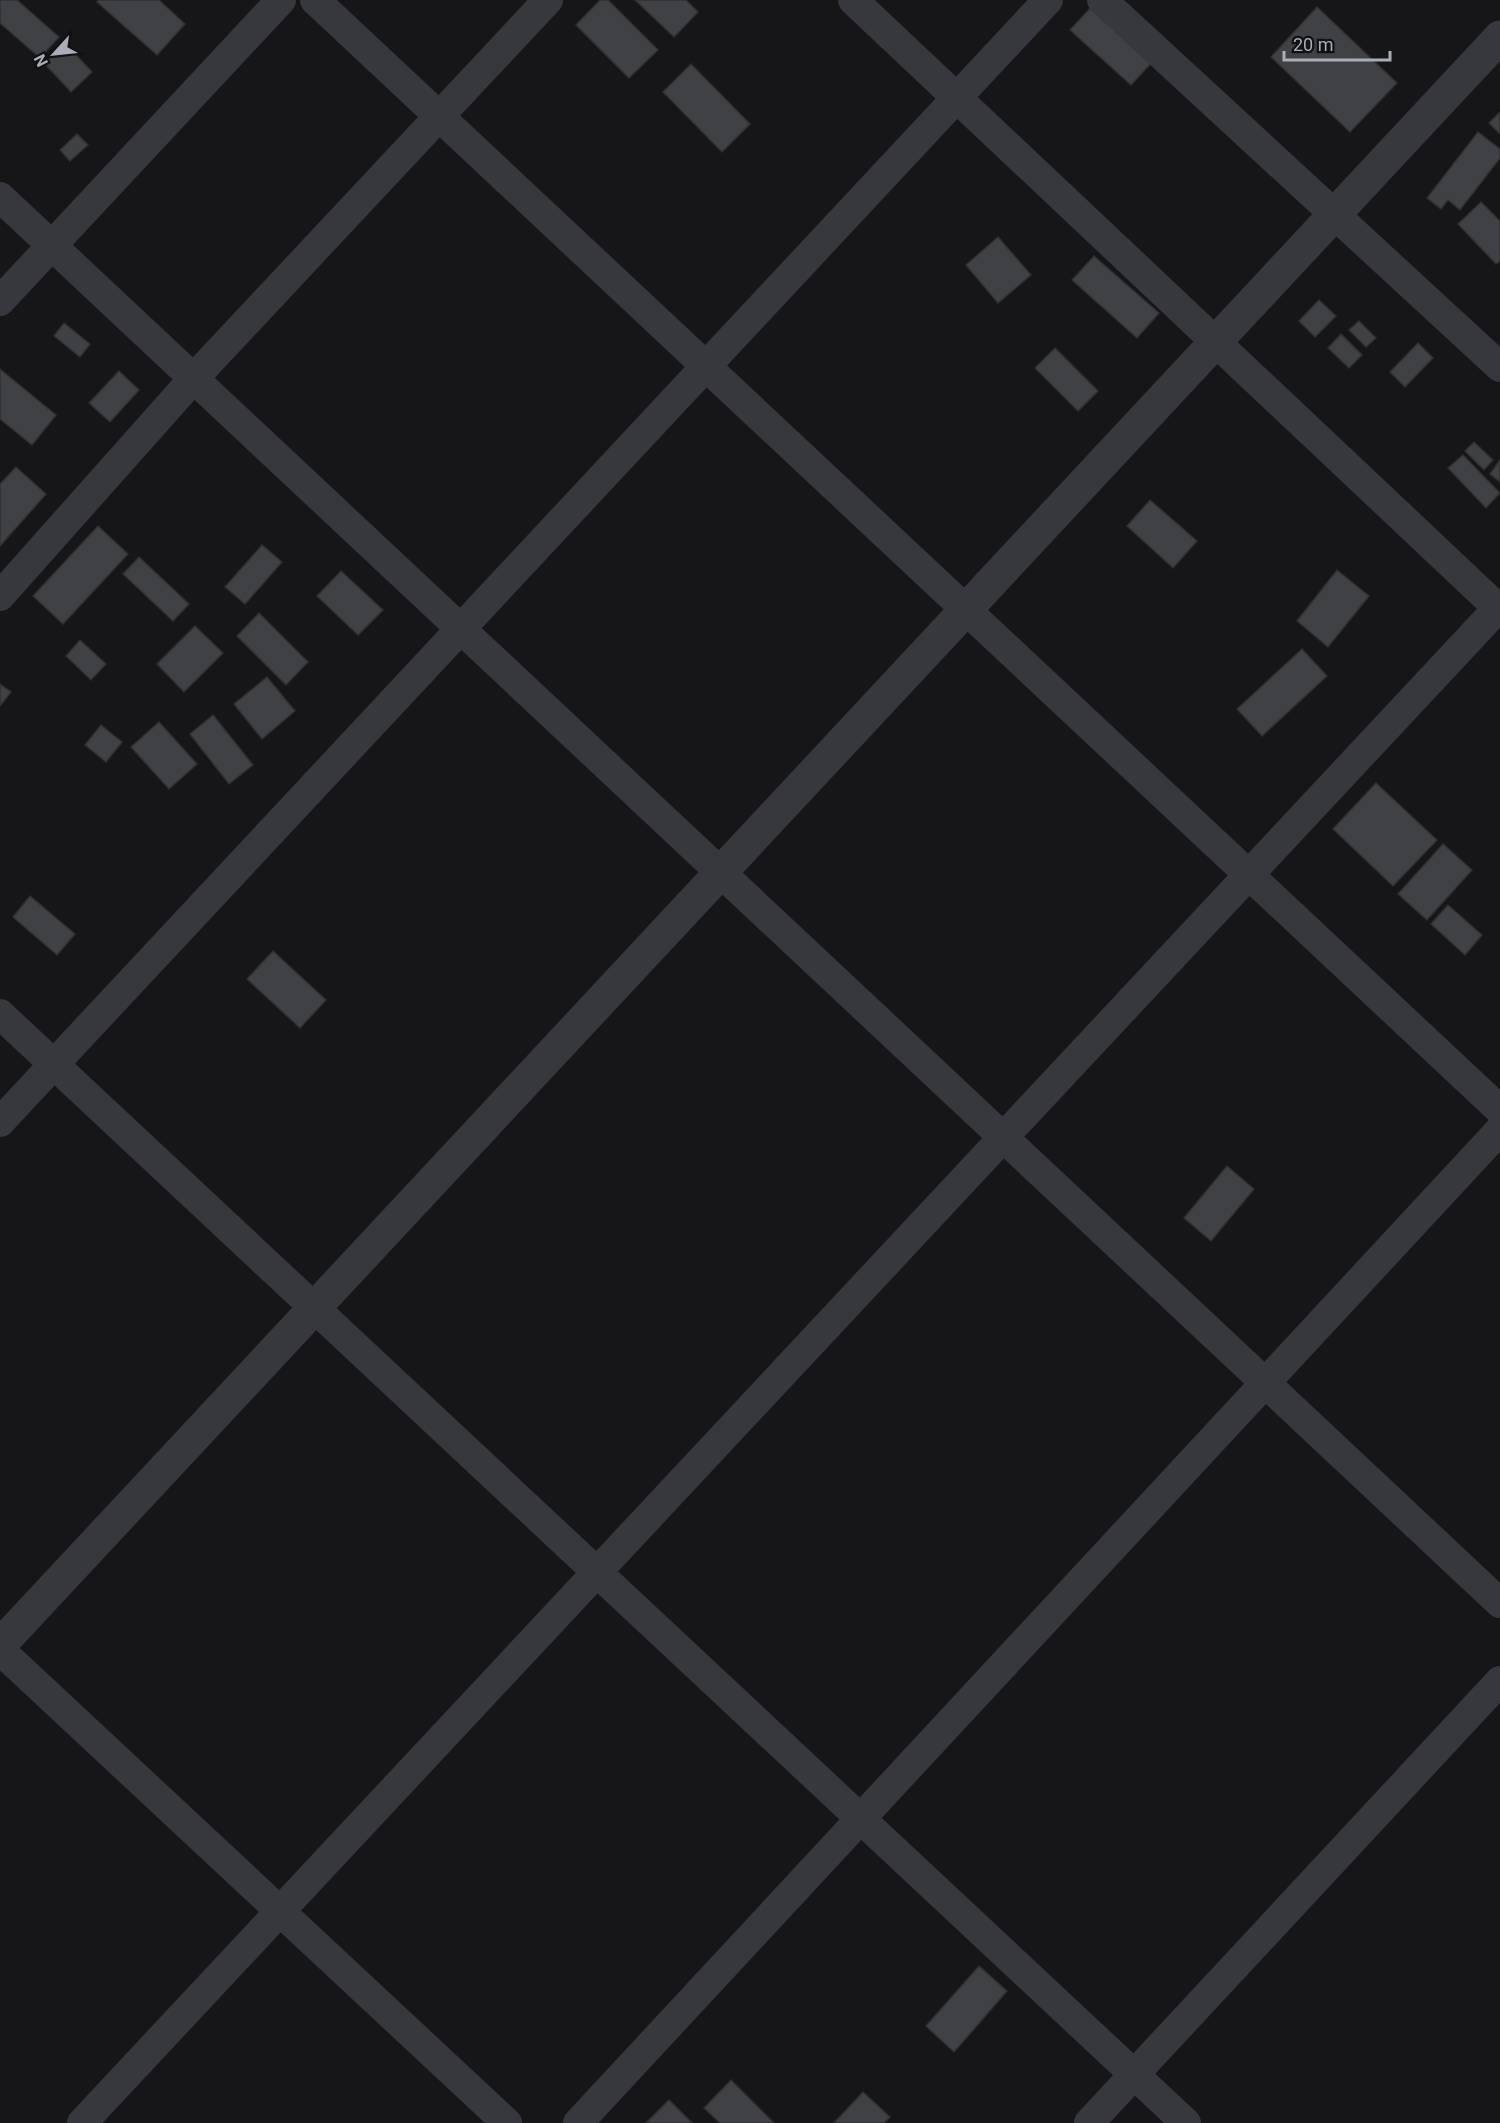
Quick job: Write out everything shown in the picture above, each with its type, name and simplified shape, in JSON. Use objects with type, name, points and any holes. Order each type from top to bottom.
[{"type":"street","points":[[0,301],[281,0]]},
{"type":"street","points":[[315,0],[1500,1110]]},
{"type":"street","points":[[0,596],[194,378],[548,0]]},
{"type":"street","points":[[82,2123],[1499,608],[853,0]]},
{"type":"street","points":[[0,1122],[1048,0]]},
{"type":"street","points":[[1102,0],[1500,367]]},
{"type":"street","points":[[0,1645],[1500,37]]},
{"type":"street","points":[[0,197],[1500,1603]]},
{"type":"street","points":[[0,1014],[1186,2123]]},
{"type":"street","points":[[578,2123],[1500,1130]]},
{"type":"street","points":[[0,1650],[507,2123]]},
{"type":"street","points":[[1089,2123],[1500,1681]]},
{"type":"building","points":[[0,0],[17,0],[59,37],[40,58],[0,23]]},
{"type":"building","points":[[99,0],[159,0],[185,24],[157,55],[97,2]]},
{"type":"building","points":[[600,0],[608,0],[658,50],[629,78],[576,25]]},
{"type":"building","points":[[635,0],[686,0],[698,12],[674,37]]},
{"type":"building","points":[[1094,4],[1154,60],[1131,85],[1070,30]]},
{"type":"building","points":[[1317,7],[1397,83],[1350,132],[1271,57]]},
{"type":"building","points":[[65,43],[92,72],[71,92],[44,63]]},
{"type":"building","points":[[691,64],[750,124],[722,152],[663,92]]},
{"type":"building","points":[[1500,112],[1500,134],[1489,123]]},
{"type":"building","points":[[1478,132],[1500,149],[1500,158],[1460,210],[1448,200],[1441,209],[1427,198]]},
{"type":"building","points":[[77,134],[88,145],[70,161],[60,150]]},
{"type":"building","points":[[1481,202],[1500,221],[1500,261],[1496,264],[1458,224]]},
{"type":"building","points":[[998,237],[1031,275],[998,303],[966,265]]},
{"type":"building","points":[[1094,256],[1159,313],[1137,338],[1072,280]]},
{"type":"building","points":[[1319,300],[1336,316],[1315,337],[1299,321]]},
{"type":"building","points":[[1359,321],[1376,338],[1366,347],[1349,330]]},
{"type":"building","points":[[64,323],[90,344],[80,357],[54,336]]},
{"type":"building","points":[[1341,334],[1362,355],[1349,368],[1328,348]]},
{"type":"building","points":[[1418,343],[1433,358],[1405,387],[1390,372]]},
{"type":"building","points":[[1055,348],[1098,391],[1078,411],[1035,368]]},
{"type":"building","points":[[0,369],[56,415],[32,445],[0,419]]},
{"type":"building","points":[[119,371],[139,390],[110,422],[89,403]]},
{"type":"building","points":[[1474,442],[1493,460],[1484,470],[1465,451]]},
{"type":"building","points":[[1463,455],[1500,493],[1486,508],[1448,468]]},
{"type":"building","points":[[1500,460],[1500,482],[1490,474]]},
{"type":"building","points":[[16,467],[46,494],[0,546],[0,484]]},
{"type":"building","points":[[1150,500],[1197,541],[1173,568],[1127,526]]},
{"type":"building","points":[[98,526],[128,554],[63,624],[33,596]]},
{"type":"building","points":[[262,545],[282,562],[245,604],[225,587]]},
{"type":"building","points":[[139,557],[189,604],[173,621],[123,574]]},
{"type":"building","points":[[1337,570],[1369,596],[1328,647],[1297,621]]},
{"type":"building","points":[[341,571],[383,610],[358,635],[317,596]]},
{"type":"building","points":[[259,613],[308,662],[286,685],[237,636]]},
{"type":"building","points":[[195,626],[223,653],[184,692],[157,664]]},
{"type":"building","points":[[80,640],[106,664],[91,680],[66,656]]},
{"type":"building","points":[[1302,649],[1327,676],[1262,736],[1237,709]]},
{"type":"building","points":[[267,677],[295,711],[262,739],[234,704]]},
{"type":"building","points":[[0,684],[11,692],[0,706]]},
{"type":"building","points":[[213,715],[253,765],[229,784],[190,734]]},
{"type":"building","points":[[159,722],[197,764],[169,789],[131,747]]},
{"type":"building","points":[[101,725],[122,742],[106,762],[85,745]]},
{"type":"building","points":[[1376,783],[1437,840],[1393,886],[1333,829]]},
{"type":"building","points":[[1443,844],[1472,870],[1427,920],[1398,894]]},
{"type":"building","points":[[30,896],[75,934],[57,955],[13,917]]},
{"type":"building","points":[[1448,905],[1482,935],[1465,955],[1431,924]]},
{"type":"building","points":[[273,951],[326,1000],[300,1028],[247,979]]},
{"type":"building","points":[[1227,1166],[1254,1189],[1211,1241],[1184,1218]]},
{"type":"building","points":[[979,1966],[1007,1991],[954,2052],[926,2026]]},
{"type":"building","points":[[731,2080],[774,2123],[720,2123],[704,2108]]},
{"type":"building","points":[[863,2092],[890,2117],[884,2123],[834,2123]]},
{"type":"building","points":[[669,2100],[692,2123],[646,2123]]}]
